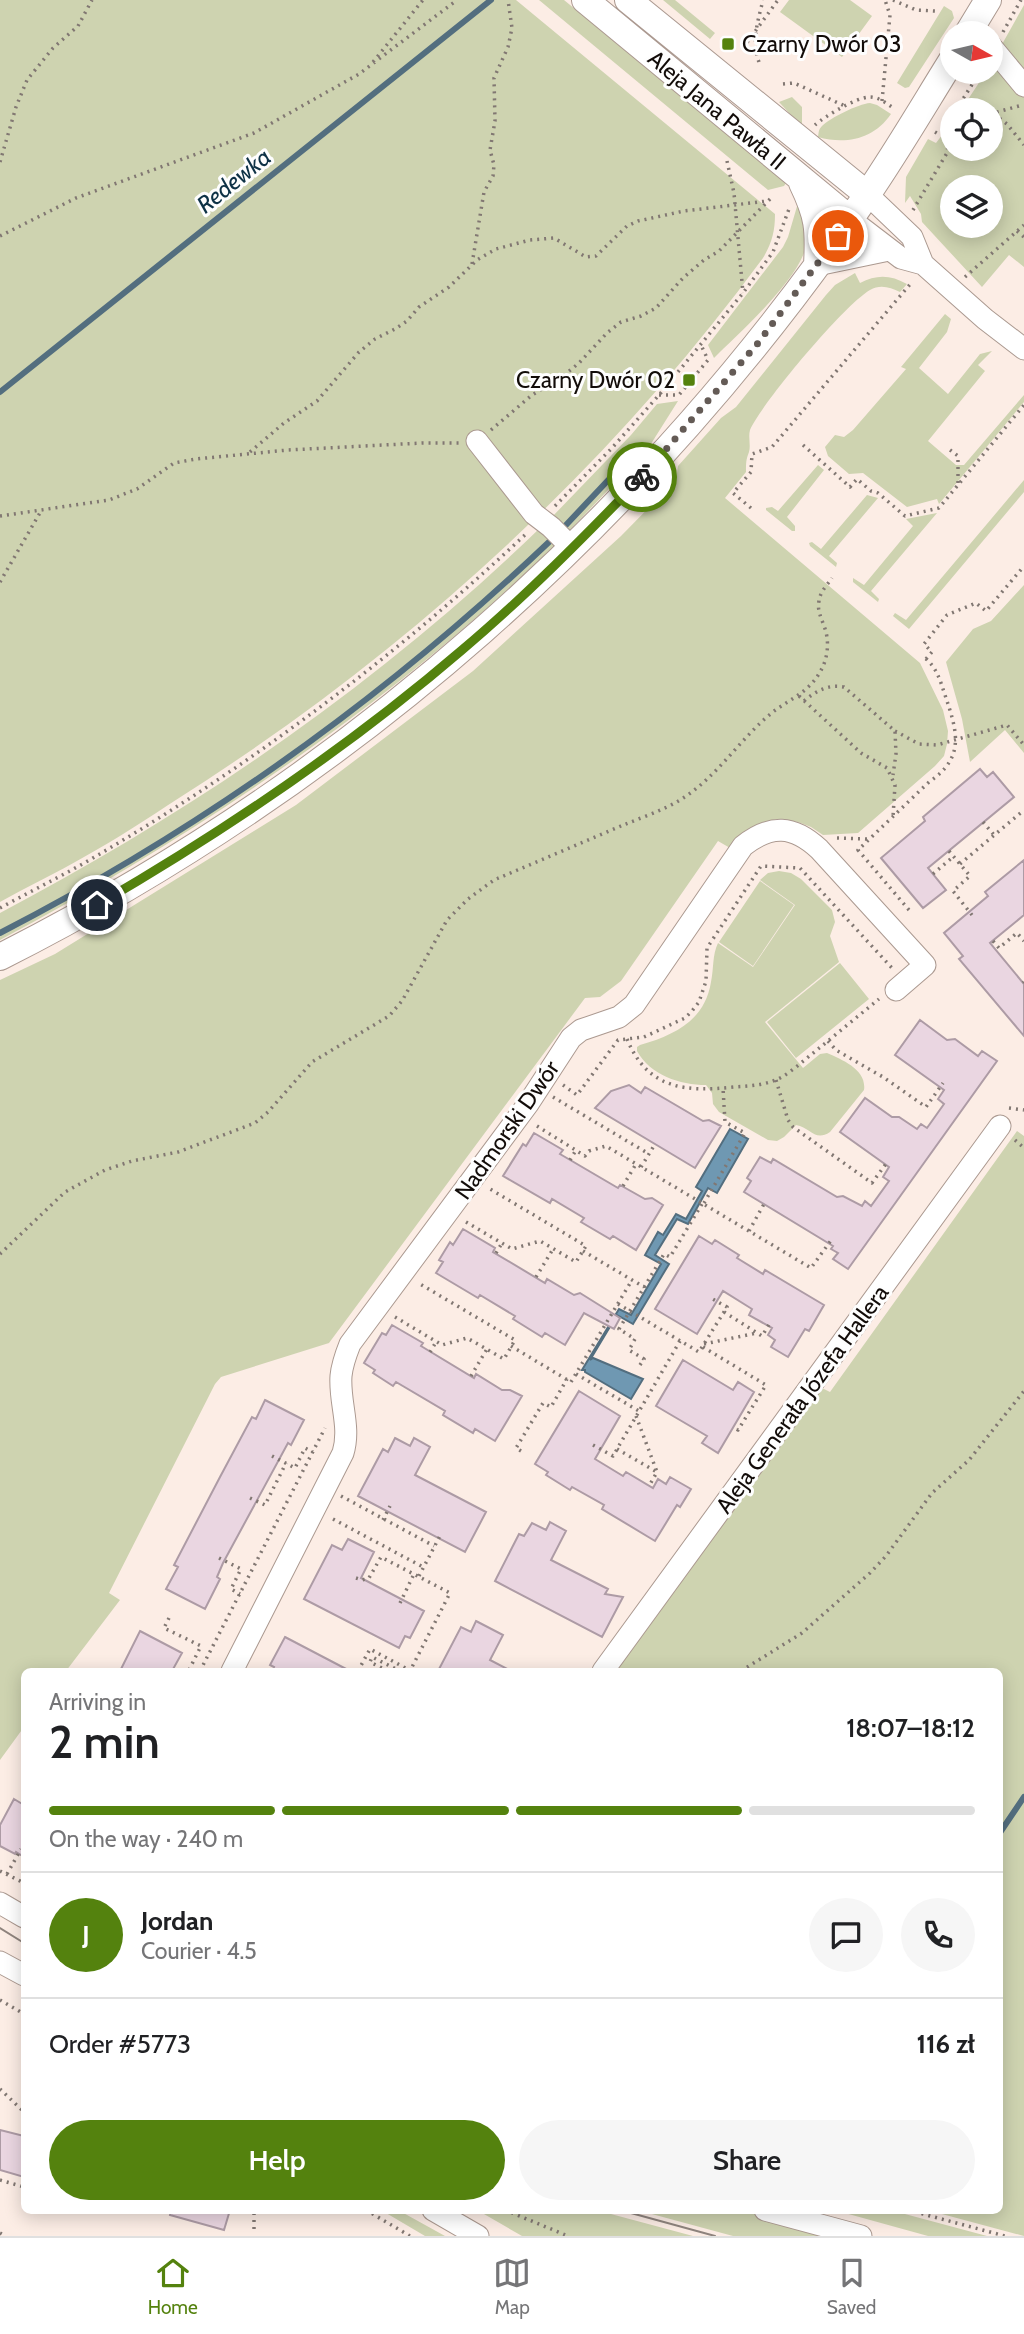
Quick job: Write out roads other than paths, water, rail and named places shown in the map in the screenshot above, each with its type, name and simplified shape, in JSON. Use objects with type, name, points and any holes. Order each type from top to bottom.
[{"type":"main road","name":"Aleja Jana Pawła II","points":[[585,0],[850,219]]},
{"type":"main road","name":"Aleja Jana Pawła II","points":[[628,0],[868,195]]},
{"type":"main road","points":[[984,21],[988,0]]},
{"type":"main road","points":[[0,957],[155,871],[284,788],[378,718],[462,650],[573,549],[645,474],[758,343],[868,195],[940,79]]},
{"type":"main road","points":[[800,178],[814,208],[819,233],[817,265]]},
{"type":"street","points":[[1003,62],[1024,86]]},
{"type":"street","points":[[868,195],[912,237],[918,272]]},
{"type":"street","points":[[850,219],[1024,349]]},
{"type":"street","points":[[817,265],[889,250]]},
{"type":"street","points":[[477,441],[534,514],[573,549]]},
{"type":"street","name":"Nadmorski Dwór","points":[[234,1668],[343,1453],[346,1425],[341,1379],[350,1344],[528,1104],[570,1038],[581,1030],[620,1017],[634,1005],[743,846],[754,837],[780,829],[805,836],[925,965],[901,986]]},
{"type":"street","name":"Aleja Generała Józefa Hallera","points":[[605,1668],[1000,1126]]},
{"type":"street","points":[[0,1903],[21,1915]]},
{"type":"street","points":[[0,1962],[21,1973]]},
{"type":"street","points":[[438,2214],[457,2230],[478,2236]]},
{"type":"street","points":[[780,2214],[860,2236]]},
{"type":"water","points":[[730,1129],[748,1139],[717,1193],[708,1188],[688,1224],[677,1219],[655,1255],[669,1264],[633,1324],[617,1315],[590,1360],[593,1358],[643,1379],[631,1399],[582,1370],[619,1309],[631,1315],[661,1264],[645,1255],[658,1232],[663,1235],[676,1214],[686,1219],[702,1191],[696,1187]]},
{"type":"waterway","name":"Redewka","points":[[0,392],[491,0]]},
{"type":"waterway","points":[[566,525],[628,459]]},
{"type":"waterway","points":[[0,933],[147,850],[288,757],[423,654],[549,542]]},
{"type":"waterway","points":[[1003,1828],[1024,1797]]},
{"type":"tram line","points":[[0,1928],[21,1941]]},
{"type":"tram line","points":[[635,2214],[715,2236]]},
{"type":"place","name":"Czarny Dwór 03","points":[[728,44]]},
{"type":"place","name":"Czarny Dwór 02","points":[[689,380]]}]
